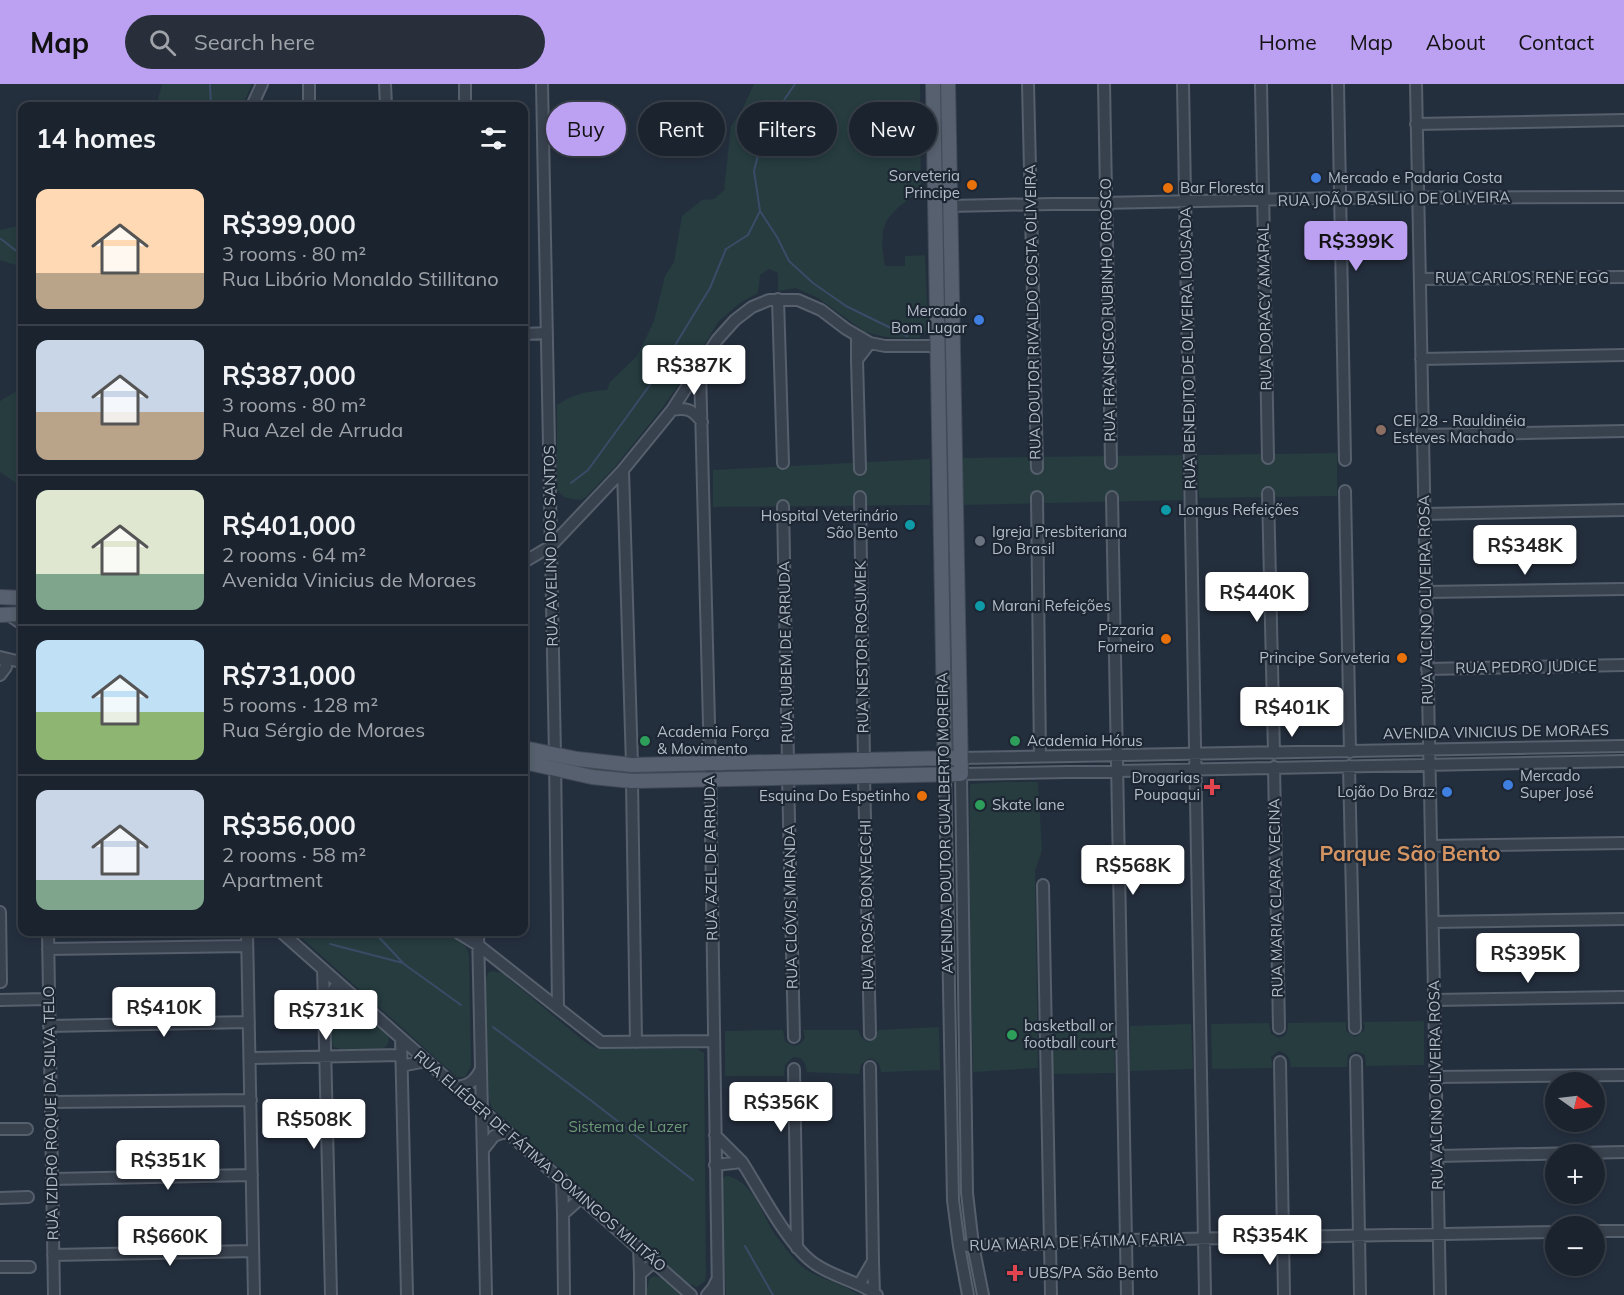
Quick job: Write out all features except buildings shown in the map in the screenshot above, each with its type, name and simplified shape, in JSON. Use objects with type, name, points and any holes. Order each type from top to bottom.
[{"type":"main road","name":"AVENIDA DOUTOR GUALBERTO MOREIRA","points":[[933,84],[945,774]]},
{"type":"main road","name":"AVENIDA DOUTOR GUALBERTO MOREIRA","points":[[948,84],[961,774]]},
{"type":"main road","points":[[934,207],[949,206]]},
{"type":"main road","points":[[937,349],[952,349]]},
{"type":"main road","points":[[0,597],[18,599]]},
{"type":"main road","name":"AVENIDA VINICIUS DE MORAES","points":[[528,748],[555,756],[607,764],[632,765],[960,758]]},
{"type":"main road","points":[[864,760],[864,776]]},
{"type":"main road","name":"AVENIDA VINICIUS DE MORAES","points":[[528,763],[555,771],[632,781],[961,774]]},
{"type":"street","points":[[254,102],[262,84]]},
{"type":"street","points":[[309,84],[309,102]]},
{"type":"street","points":[[385,84],[386,102]]},
{"type":"street","points":[[465,84],[465,102]]},
{"type":"street","name":"RUA AVELINO DOS SANTOS","points":[[542,84],[558,1008]]},
{"type":"street","name":"RUA DOUTOR RIVALDO COSTA OLIVEIRA","points":[[1028,84],[1037,468]]},
{"type":"street","name":"RUA FRANCISCO RUBINHO OROSCO","points":[[1104,84],[1111,463]]},
{"type":"street","name":"RUA BENEDITO DE OLIVEIRA LOUSADA","points":[[1182,84],[1205,1295]]},
{"type":"street","name":"RUA DORACY AMARAL","points":[[1261,84],[1268,458]]},
{"type":"street","points":[[1338,84],[1345,460]]},
{"type":"street","name":"RUA ALCINO OLIVEIRA ROSA","points":[[1416,84],[1440,1295]]},
{"type":"street","points":[[1416,124],[1624,120]]},
{"type":"street","name":"RUA JOÃO BASILIO DE OLIVEIRA","points":[[949,206],[1340,198],[1624,197]]},
{"type":"street","name":"RUA CARLOS RENE EGG","points":[[1420,279],[1624,277]]},
{"type":"street","points":[[528,560],[551,546],[623,470],[672,410],[717,340],[735,320],[752,307],[778,299],[798,300],[815,306],[857,337],[870,343],[885,346],[930,346],[937,349]]},
{"type":"street","points":[[778,299],[783,463]]},
{"type":"street","points":[[528,334],[547,333]]},
{"type":"street","points":[[857,337],[860,469]]},
{"type":"street","points":[[856,360],[870,343]]},
{"type":"street","points":[[1421,359],[1624,355]]},
{"type":"street","name":"RUA AZEL DE ARRUDA","points":[[700,369],[710,763],[717,1295]]},
{"type":"street","points":[[672,410],[690,409],[702,422]]},
{"type":"street","points":[[1424,435],[1624,431]]},
{"type":"street","points":[[623,470],[632,765]]},
{"type":"street","points":[[1345,490],[1350,752]]},
{"type":"street","points":[[1268,493],[1274,753]]},
{"type":"street","name":"RUA NESTOR ROSUMEK","points":[[860,497],[864,760]]},
{"type":"street","points":[[1037,497],[1040,757]]},
{"type":"street","points":[[1112,497],[1127,1295]]},
{"type":"street","name":"RUA RUBEM DE ARRUDA","points":[[783,506],[788,762]]},
{"type":"street","points":[[1425,514],[1624,510]]},
{"type":"street","points":[[1426,592],[1624,589]]},
{"type":"street","points":[[0,657],[5,661],[2,674]]},
{"type":"street","name":"RUA PEDRO JUDICE","points":[[1427,669],[1624,665]]},
{"type":"street","name":"AVENIDA VINICIUS DE MORAES","points":[[960,758],[1624,746]]},
{"type":"street","name":"AVENIDA VINICIUS DE MORAES","points":[[961,774],[1624,760]]},
{"type":"street","points":[[1349,766],[1355,1028]]},
{"type":"street","name":"RUA MARIA CLARA VECINA","points":[[1274,767],[1279,1028]]},
{"type":"street","name":"AVENIDA DOUTOR GUALBERTO MOREIRA","points":[[945,774],[953,1200],[968,1295]]},
{"type":"street","name":"AVENIDA DOUTOR GUALBERTO MOREIRA","points":[[961,774],[967,1181],[973,1245],[984,1295]]},
{"type":"street","name":"RUA CLÓVIS MIRANDA","points":[[788,776],[794,1036]]},
{"type":"street","name":"RUA ROSA BONVECCHI","points":[[864,776],[870,1034]]},
{"type":"street","points":[[632,781],[636,1042]]},
{"type":"street","points":[[1431,846],[1624,843]]},
{"type":"street","points":[[1043,885],[1051,1295]]},
{"type":"street","points":[[0,912],[1,982]]},
{"type":"street","points":[[1433,922],[1624,919]]},
{"type":"street","name":"RUA IZIDRO ROQUE DA SILVA TELO","points":[[48,936],[54,1295]]},
{"type":"street","points":[[48,949],[249,936],[254,1295]]},
{"type":"street","name":"RUA ELIÉDER DE FÁTIMA DOMINGOS MILITÃO","points":[[286,936],[691,1295]]},
{"type":"street","points":[[463,936],[601,1042],[713,1041]]},
{"type":"street","points":[[478,936],[486,1295]]},
{"type":"street","points":[[323,969],[331,1295]]},
{"type":"street","points":[[324,1005],[338,983]]},
{"type":"street","points":[[1434,1000],[1624,997]]},
{"type":"street","points":[[0,1000],[48,999]]},
{"type":"street","points":[[49,1026],[249,1022]]},
{"type":"street","points":[[401,1039],[407,1295]]},
{"type":"street","points":[[250,1058],[401,1055]]},
{"type":"street","points":[[402,1068],[426,1060]]},
{"type":"street","points":[[1356,1061],[1360,1295]]},
{"type":"street","points":[[1280,1062],[1284,1295]]},
{"type":"street","points":[[870,1067],[873,1261],[876,1294]]},
{"type":"street","points":[[456,1087],[472,1082],[481,1069]]},
{"type":"street","points":[[794,1069],[798,1249]]},
{"type":"street","points":[[1436,1077],[1624,1075]]},
{"type":"street","points":[[50,1102],[251,1100]]},
{"type":"street","points":[[0,1129],[27,1129]]},
{"type":"street","points":[[483,1150],[494,1136],[507,1131]]},
{"type":"street","points":[[715,1135],[742,1162],[798,1249],[815,1265],[876,1294]]},
{"type":"street","points":[[1438,1156],[1624,1152]]},
{"type":"street","points":[[715,1165],[742,1162]]},
{"type":"street","points":[[52,1179],[252,1175]]},
{"type":"street","points":[[562,1179],[564,1295]]},
{"type":"street","points":[[0,1197],[28,1197]]},
{"type":"street","points":[[563,1214],[582,1197]]},
{"type":"street","points":[[781,1223],[796,1197]]},
{"type":"street","points":[[781,1223],[793,1224],[797,1220]]},
{"type":"street","points":[[1605,1231],[1624,1231]]},
{"type":"street","name":"RUA MARIA DE FÁTIMA FARIA","points":[[959,1246],[1126,1240],[1545,1232]]},
{"type":"street","points":[[639,1247],[640,1295]]},
{"type":"street","points":[[53,1255],[253,1251]]},
{"type":"street","points":[[859,1284],[873,1261]]},
{"type":"street","points":[[640,1274],[655,1262]]},
{"type":"street","points":[[0,1267],[30,1267]]},
{"type":"street","points":[[706,1295],[717,1280]]},
{"type":"green space","points":[[162,84],[252,84],[244,102],[157,102]]},
{"type":"green space","points":[[754,84],[920,84],[920,102],[849,102],[849,156],[921,156],[921,190],[892,214],[887,221],[882,239],[885,266],[905,266],[905,256],[925,255],[928,328],[918,338],[886,337],[865,332],[818,298],[796,288],[778,291],[778,273],[769,269],[760,275],[758,293],[740,303],[718,322],[692,366],[660,411],[614,468],[586,497],[580,500],[564,497],[557,490],[557,405],[580,394],[607,390],[610,382],[637,356],[654,321],[665,276],[674,262],[682,216],[702,200],[714,199],[724,190],[731,126],[737,118],[737,156],[837,156],[837,102],[746,102]]},
{"type":"green space","points":[[942,211],[945,341],[942,343]]},
{"type":"green space","points":[[18,226],[18,266],[0,260],[0,230]]},
{"type":"green space","points":[[18,390],[18,484],[0,472],[0,401]]},
{"type":"green space","points":[[1337,453],[1337,496],[1199,498],[1198,455]]},
{"type":"green space","points":[[1182,455],[1183,500],[962,505],[962,458]]},
{"type":"green space","points":[[930,459],[930,505],[713,507],[713,470]]},
{"type":"green space","points":[[1038,782],[1042,850],[1035,871],[1038,1068],[973,1072],[969,889],[970,784]]},
{"type":"green space","points":[[299,936],[451,936],[460,941],[466,947],[469,956],[471,1066],[465,1077],[457,1077]]},
{"type":"green space","name":"Sistema de Lazer","points":[[492,971],[502,973],[585,1042],[597,1049],[697,1049],[704,1053],[706,1275],[705,1281],[697,1287],[688,1283],[492,1108],[489,1099],[485,982],[488,973]]},
{"type":"green space","points":[[335,995],[342,995],[384,1031],[389,1038],[387,1045],[382,1049],[342,1050],[334,1047],[331,1042],[329,1021]]},
{"type":"green space","points":[[1424,1021],[1424,1065],[1366,1066],[1365,1055],[1356,1051],[1348,1055],[1347,1067],[1290,1067],[1288,1057],[1279,1051],[1271,1057],[1273,1068],[1212,1069],[1211,1024],[1269,1023],[1271,1034],[1279,1038],[1286,1033],[1288,1023],[1346,1022],[1346,1031],[1355,1037],[1364,1031],[1363,1022]]},
{"type":"green space","points":[[1191,1024],[1193,1069],[1130,1071],[1130,1026]]},
{"type":"green space","points":[[939,1027],[940,1070],[881,1072],[878,1063],[870,1058],[861,1064],[859,1074],[807,1072],[805,1063],[800,1058],[793,1057],[785,1065],[784,1076],[725,1076],[725,1031],[783,1030],[785,1041],[799,1045],[805,1037],[803,1030],[858,1030],[861,1037],[868,1042],[876,1037],[878,1030]]},
{"type":"green space","points":[[1114,1027],[1115,1073],[1052,1074],[1052,1029]]},
{"type":"green space","points":[[728,1176],[746,1186],[773,1232],[802,1267],[859,1295],[726,1295],[721,1204],[723,1180]]},
{"type":"green space","points":[[654,1276],[666,1279],[684,1295],[645,1295],[650,1278]]},
{"type":"waterway","points":[[210,84],[211,102]]},
{"type":"waterway","points":[[571,483],[588,470],[655,378],[710,288],[726,249],[748,235],[760,211],[754,171],[765,128],[795,84]]},
{"type":"waterway","points":[[760,211],[789,261],[813,283],[846,306],[907,336]]},
{"type":"waterway","points":[[1,239],[18,251]]},
{"type":"waterway","points":[[378,936],[404,964],[461,1005]]},
{"type":"waterway","points":[[330,944],[403,963]]},
{"type":"waterway","points":[[493,1027],[693,1180]]},
{"type":"waterway","points":[[745,1246],[773,1295]]},
{"type":"place","name":"Mercado e Padaria Costa","points":[[1316,178]]},
{"type":"place","name":"Sorveteria Principe","points":[[972,185]]},
{"type":"place","name":"Bar Floresta","points":[[1168,188]]},
{"type":"place","name":"Mercado Bom Lugar","points":[[979,320]]},
{"type":"place","name":"CEI 28 - Rauldinéia Esteves Machado","points":[[1381,430]]},
{"type":"place","name":"Longus Refeições","points":[[1166,510]]},
{"type":"place","name":"Hospital Veterinário São Bento","points":[[910,525]]},
{"type":"place","name":"Igreja Presbiteriana Do Brasil","points":[[980,541]]},
{"type":"place","name":"Marani Refeições","points":[[980,606]]},
{"type":"place","name":"Pizzaria Forneiro","points":[[1166,639]]},
{"type":"place","name":"Principe Sorveteria","points":[[1402,658]]},
{"type":"place","name":"Academia Força & Movimento","points":[[645,741]]},
{"type":"place","name":"Academia Hórus","points":[[1015,741]]},
{"type":"place","name":"Mercado Super José","points":[[1508,785]]},
{"type":"place","name":"Drogarias Poupaqui","points":[[1212,787]]},
{"type":"place","name":"Lojão Do Braz","points":[[1447,792]]},
{"type":"place","name":"Esquina Do Espetinho","points":[[922,796]]},
{"type":"place","name":"Skate lane","points":[[980,805]]},
{"type":"place","name":"basketball or football court","points":[[1012,1035]]},
{"type":"place","name":"UBS/PA São Bento","points":[[1015,1273]]},
{"type":"district","name":"Parque São Bento","points":[[1410,854]]}]
